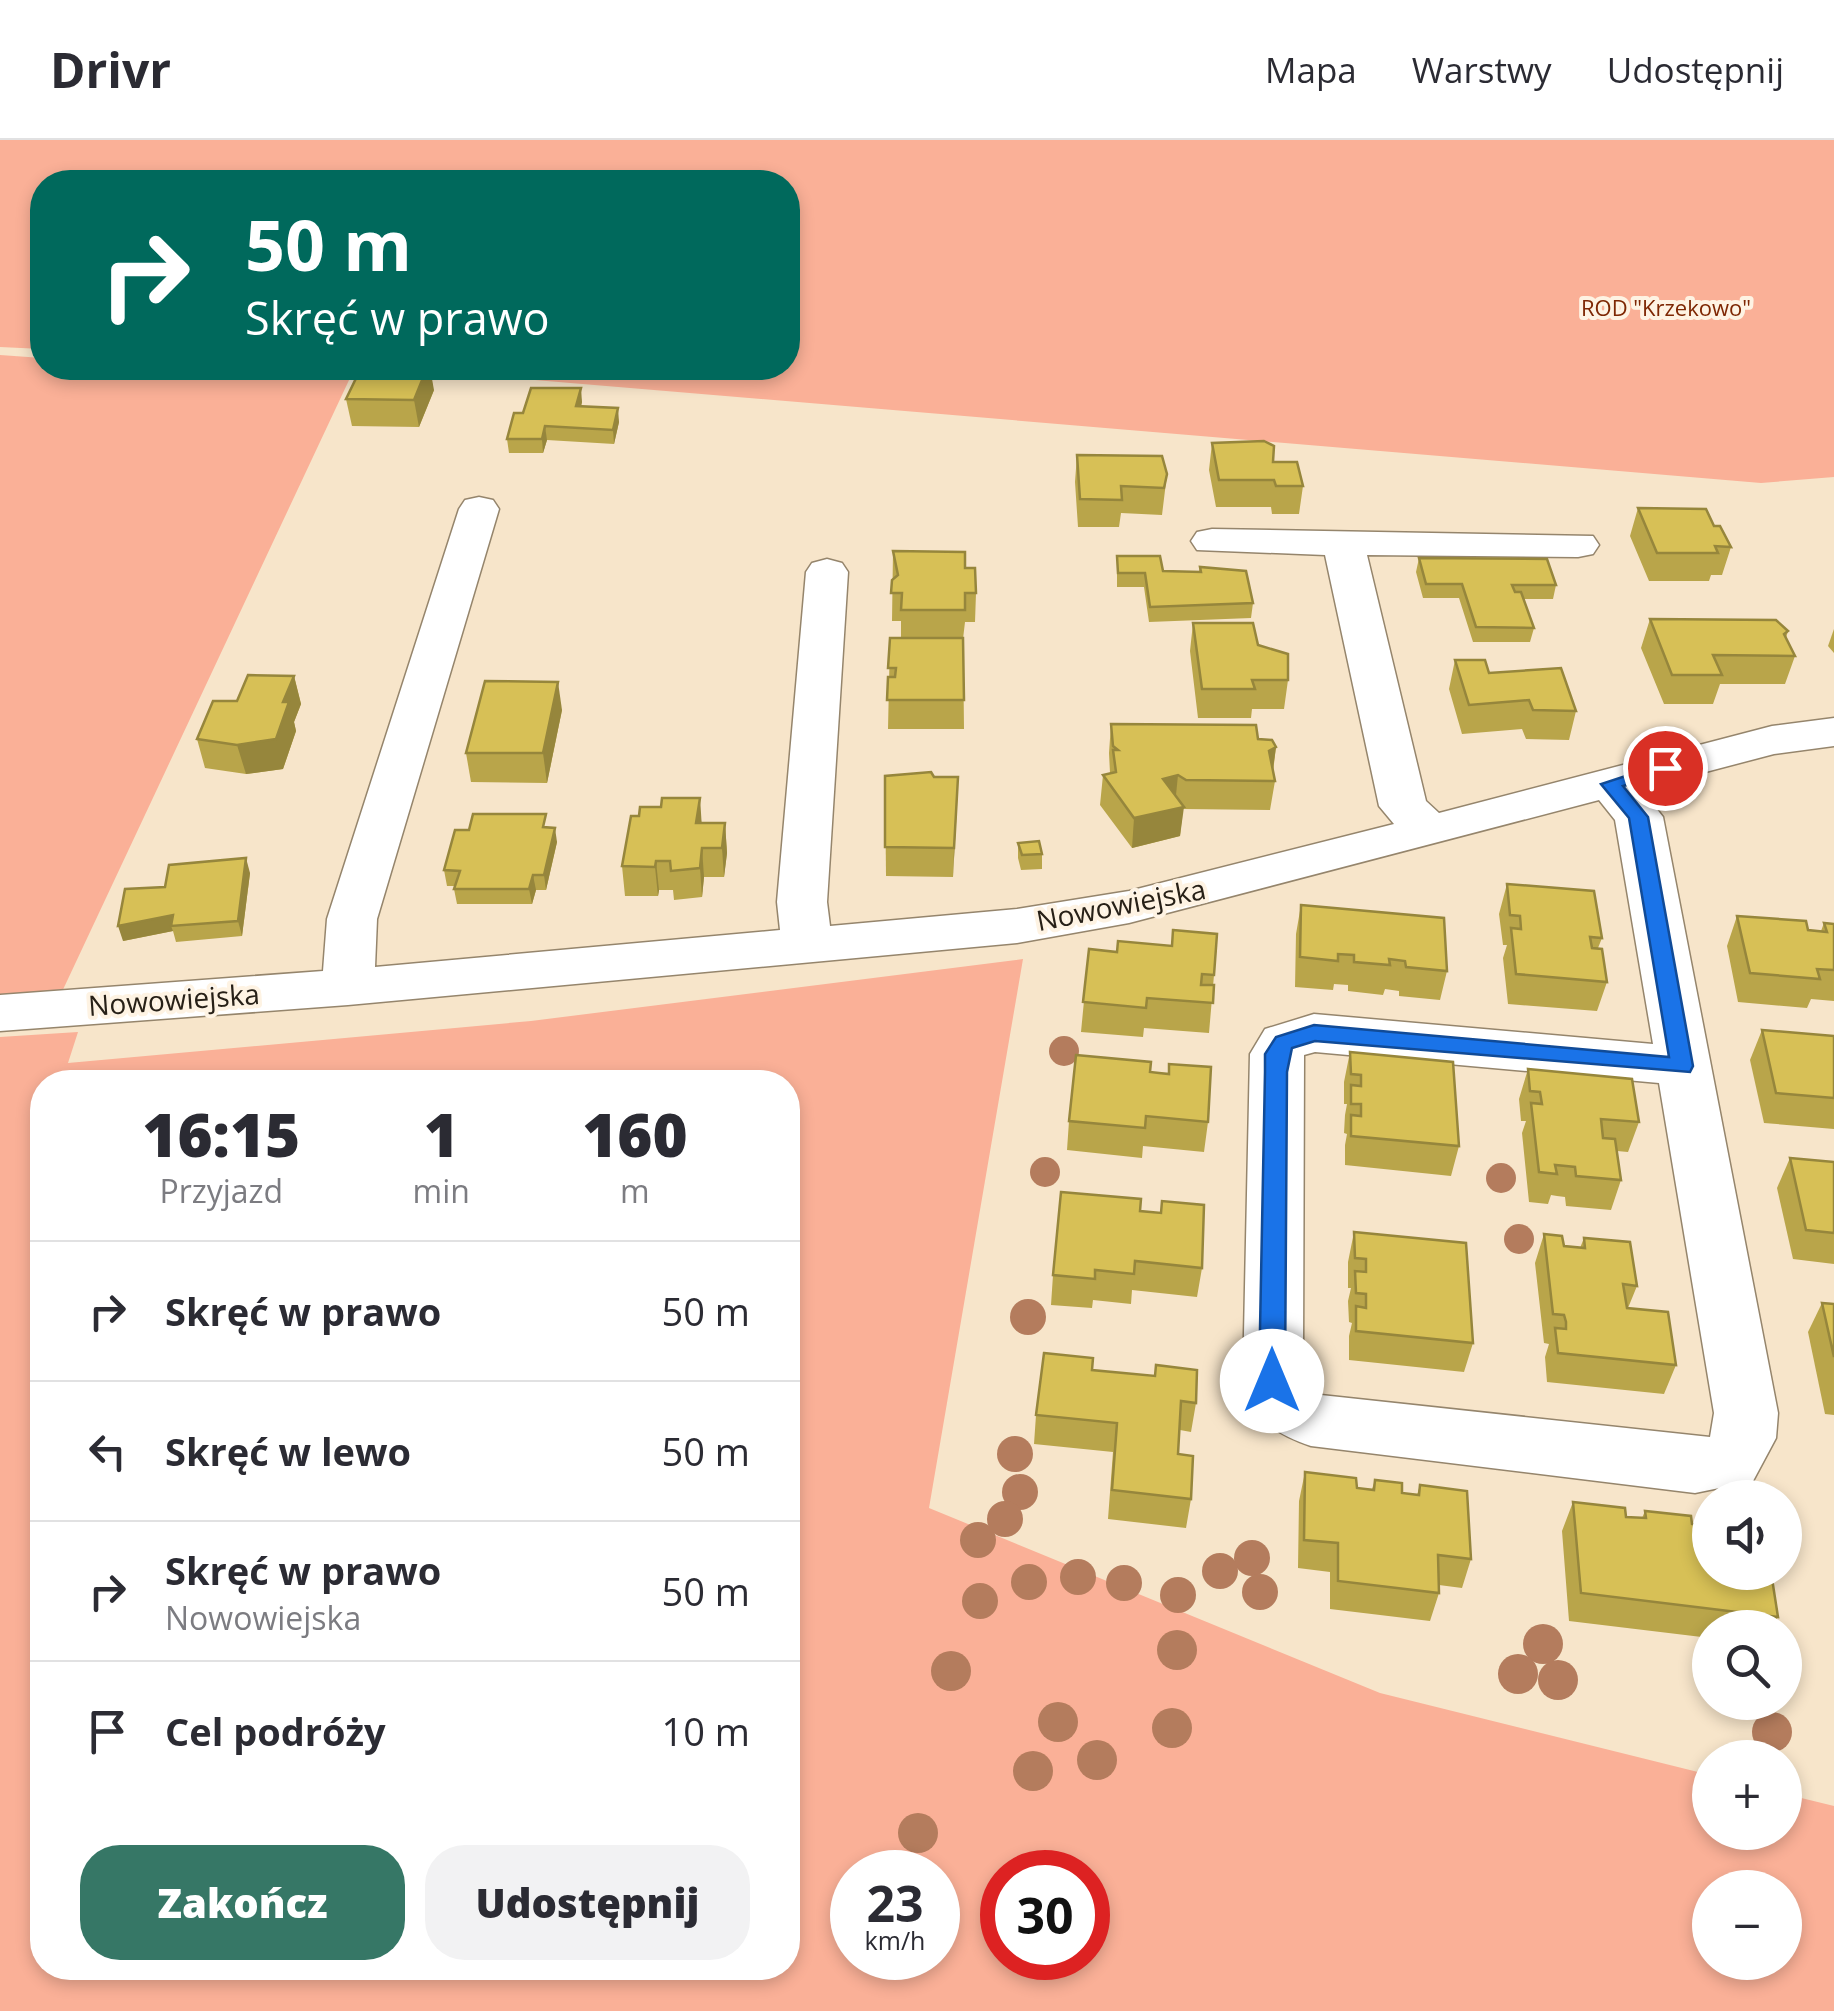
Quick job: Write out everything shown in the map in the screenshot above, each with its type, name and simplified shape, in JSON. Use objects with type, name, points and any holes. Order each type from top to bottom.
[{"type":"street","points":[[348,987],[352,918],[479,509]]},
{"type":"street","points":[[1212,541],[1578,545]]},
{"type":"street","points":[[1343,543],[1403,806],[1429,830]]},
{"type":"street","points":[[807,947],[802,902],[827,572]]},
{"type":"street","name":"Nowowiejska","points":[[0,1013],[348,987],[1017,926],[1129,907],[1772,740],[1830,732]]},
{"type":"street","points":[[1610,784],[1638,817],[1746,1413],[1744,1438],[1730,1462],[1694,1466],[1311,1420],[1280,1401],[1272,1381],[1272,1357],[1276,1072],[1277,1054],[1284,1042],[1314,1033],[1682,1066]]},
{"type":"green space","name":"ROD \"Krzekowo\"","points":[[0,140],[1834,140],[1834,477],[1761,483],[535,380],[800,380],[800,170],[30,170],[30,348],[0,347]]},
{"type":"green space","points":[[0,355],[30,357],[30,380],[349,380],[60,996],[0,1000]]},
{"type":"green space","points":[[1023,959],[929,1508],[1380,1693],[1692,1771],[1692,1850],[1802,1850],[1802,1798],[1834,1806],[1834,2011],[0,2011],[0,1037],[78,1032],[68,1063],[531,1021]]},
{"type":"building","points":[[355,380],[422,380],[414,400],[346,399]]},
{"type":"building","points":[[531,388],[581,388],[576,406],[618,408],[613,430],[545,426],[542,439],[507,439],[514,413],[523,413]]},
{"type":"building","points":[[1264,441],[1274,446],[1273,462],[1297,462],[1303,486],[1276,486],[1274,480],[1219,480],[1212,443]]},
{"type":"building","points":[[1077,455],[1162,456],[1167,474],[1164,488],[1121,486],[1122,500],[1080,499]]},
{"type":"building","points":[[1638,508],[1706,509],[1731,547],[1715,546],[1718,553],[1657,553]]},
{"type":"building","points":[[893,551],[965,552],[965,568],[975,568],[976,593],[965,593],[965,610],[901,610],[902,593],[891,593],[892,580],[898,575]]},
{"type":"building","points":[[1117,556],[1160,556],[1163,571],[1201,572],[1200,567],[1246,571],[1253,603],[1150,607],[1145,573],[1118,573]]},
{"type":"building","points":[[1419,558],[1547,559],[1556,585],[1512,585],[1515,592],[1521,592],[1534,628],[1476,627],[1462,584],[1426,584]]},
{"type":"building","points":[[1650,619],[1776,620],[1788,631],[1784,634],[1795,656],[1713,655],[1722,675],[1672,675]]},
{"type":"building","points":[[1193,623],[1253,623],[1258,645],[1288,654],[1288,680],[1252,680],[1255,689],[1202,689]]},
{"type":"building","points":[[890,638],[963,638],[964,700],[887,700],[888,677],[895,677],[896,668],[888,668]]},
{"type":"building","points":[[1455,660],[1485,660],[1489,673],[1561,668],[1576,711],[1533,710],[1529,700],[1469,705]]},
{"type":"building","points":[[248,675],[294,676],[283,702],[289,702],[276,739],[237,745],[197,739],[213,701],[237,701]]},
{"type":"building","points":[[485,681],[558,682],[543,753],[466,753]]},
{"type":"building","points":[[1111,724],[1256,725],[1258,739],[1272,740],[1276,747],[1269,751],[1275,781],[1186,780],[1178,775],[1163,779],[1184,807],[1134,818],[1103,775],[1116,772],[1113,750],[1118,750],[1113,746]]},
{"type":"building","points":[[931,772],[934,777],[958,777],[954,848],[885,847],[885,776]]},
{"type":"building","points":[[662,798],[700,798],[696,823],[725,823],[722,848],[702,848],[700,868],[671,871],[670,861],[656,861],[655,867],[622,866],[631,816],[639,816],[640,807],[661,807]]},
{"type":"building","points":[[473,814],[546,814],[543,827],[555,828],[544,875],[533,875],[529,889],[454,889],[460,871],[444,870],[455,830],[469,830]]},
{"type":"building","points":[[1039,841],[1042,854],[1022,855],[1018,843]]},
{"type":"building","points":[[246,858],[238,921],[171,926],[173,915],[118,926],[125,889],[165,887],[169,865]]},
{"type":"building","points":[[1507,884],[1594,891],[1602,938],[1590,937],[1592,948],[1602,949],[1607,982],[1516,974],[1511,928],[1521,929],[1520,916],[1510,915]]},
{"type":"building","points":[[1301,905],[1444,918],[1447,971],[1406,967],[1405,961],[1389,959],[1390,965],[1354,962],[1354,955],[1338,954],[1338,961],[1300,957]]},
{"type":"building","points":[[1737,916],[1806,921],[1808,930],[1827,932],[1824,923],[1834,924],[1834,970],[1817,969],[1820,979],[1750,973]]},
{"type":"building","points":[[1173,930],[1217,934],[1214,975],[1202,974],[1201,985],[1214,985],[1213,1003],[1147,998],[1146,1008],[1083,1002],[1089,949],[1117,952],[1118,941],[1172,946]]},
{"type":"building","points":[[1762,1030],[1834,1036],[1834,1098],[1776,1093]]},
{"type":"building","points":[[1350,1052],[1453,1062],[1459,1146],[1351,1136],[1351,1115],[1361,1116],[1361,1104],[1351,1104],[1351,1085],[1361,1086],[1361,1075],[1351,1074]]},
{"type":"building","points":[[1076,1055],[1151,1062],[1150,1072],[1169,1074],[1169,1064],[1211,1067],[1208,1122],[1146,1116],[1145,1128],[1069,1121]]},
{"type":"building","points":[[1528,1069],[1632,1079],[1639,1122],[1601,1119],[1603,1138],[1615,1139],[1621,1180],[1576,1176],[1575,1167],[1566,1166],[1555,1165],[1557,1174],[1539,1172],[1531,1103],[1542,1104],[1540,1092],[1530,1091]]},
{"type":"building","points":[[1790,1158],[1834,1162],[1834,1233],[1806,1230]]},
{"type":"building","points":[[1061,1192],[1141,1199],[1140,1211],[1161,1213],[1162,1201],[1204,1205],[1202,1268],[1135,1261],[1134,1274],[1095,1270],[1095,1279],[1053,1275]]},
{"type":"building","points":[[1354,1232],[1466,1243],[1473,1343],[1356,1331],[1356,1306],[1366,1308],[1366,1294],[1356,1293],[1355,1271],[1366,1272],[1366,1259],[1355,1258]]},
{"type":"building","points":[[1544,1234],[1562,1236],[1564,1246],[1585,1248],[1584,1238],[1630,1242],[1637,1286],[1623,1284],[1627,1308],[1668,1312],[1676,1365],[1558,1353],[1555,1328],[1566,1329],[1566,1322],[1564,1315],[1553,1314]]},
{"type":"building","points":[[1822,1303],[1834,1304],[1834,1357]]},
{"type":"building","points":[[1044,1353],[1093,1358],[1092,1370],[1155,1376],[1156,1365],[1197,1370],[1196,1403],[1181,1401],[1178,1454],[1193,1456],[1191,1499],[1112,1490],[1117,1423],[1036,1415]]},
{"type":"building","points":[[1305,1472],[1356,1478],[1357,1488],[1374,1490],[1375,1480],[1402,1483],[1402,1493],[1419,1495],[1420,1485],[1467,1491],[1471,1559],[1438,1555],[1439,1593],[1338,1581],[1338,1543],[1304,1540]]},
{"type":"building","points":[[1573,1502],[1625,1508],[1626,1517],[1646,1518],[1645,1511],[1691,1516],[1692,1590],[1774,1590],[1777,1610],[1721,1610],[1581,1593]]},
{"type":"route","points":[[1272,1381],[1276,1072],[1277,1054],[1284,1042],[1314,1033],[1682,1066],[1638,817],[1610,784],[1665,768]]}]
